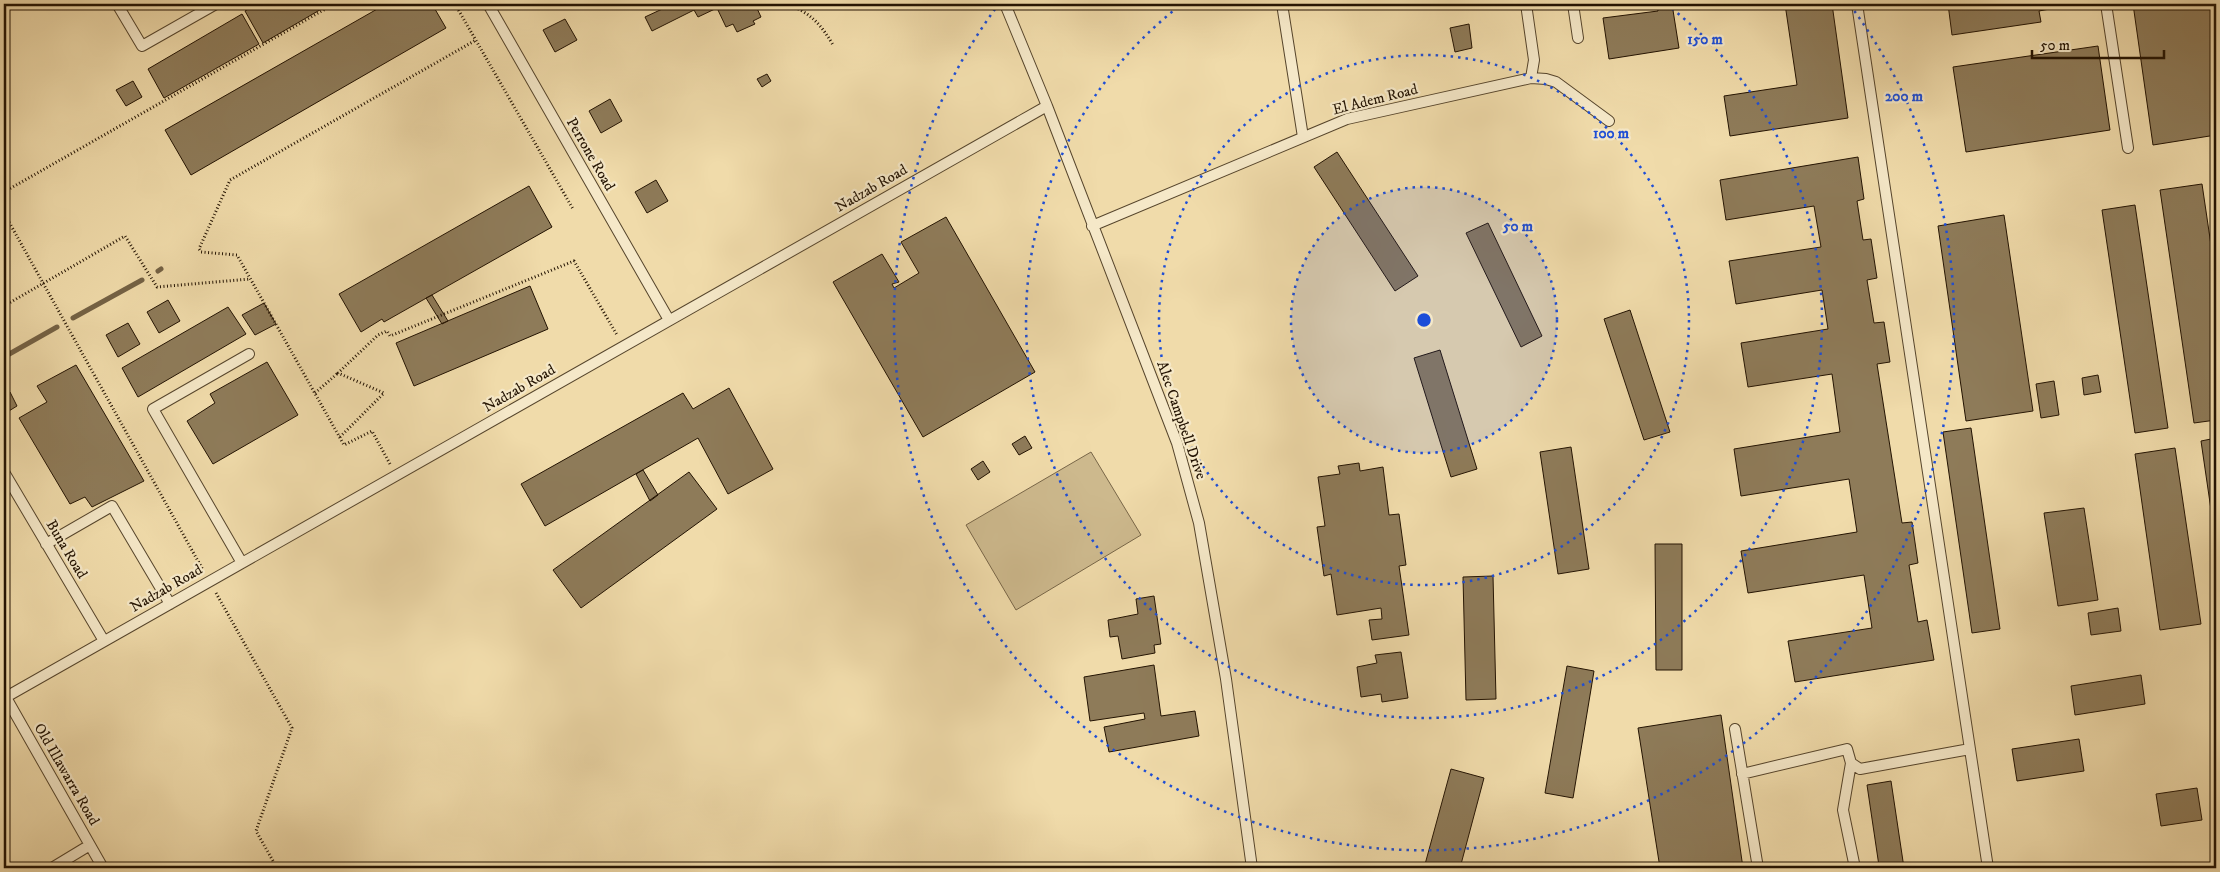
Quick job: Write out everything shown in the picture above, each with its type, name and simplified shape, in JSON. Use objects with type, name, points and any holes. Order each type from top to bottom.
[{"type":"lane","points":[[117,4],[142,46],[216,4]]},
{"type":"lane","name":"Perrone Road","points":[[488,4],[668,320]]},
{"type":"lane","name":"Alec Campbell Drive","points":[[1005,4],[1177,444],[1199,523],[1226,679],[1252,868]]},
{"type":"lane","points":[[1282,4],[1303,137]]},
{"type":"lane","points":[[1526,4],[1534,60],[1531,78]]},
{"type":"lane","points":[[1574,4],[1578,38]]},
{"type":"lane","points":[[1857,4],[1988,868]]},
{"type":"lane","points":[[2106,4],[2128,148]]},
{"type":"lane","name":"El Adem Road","points":[[1092,226],[1347,118],[1531,78],[1556,82],[1609,121]]},
{"type":"lane","name":"Nadzab Road","points":[[5,696],[1046,106]]},
{"type":"lane","points":[[242,563],[153,409],[249,354]]},
{"type":"lane","name":"Buna Road","points":[[4,472],[104,641]]},
{"type":"lane","points":[[46,544],[112,506],[170,604]]},
{"type":"lane","name":"Old Illawarra Road","points":[[5,696],[103,868]]},
{"type":"lane","points":[[1735,729],[1758,868]]},
{"type":"lane","points":[[1742,774],[1847,749],[1850,763],[1843,810],[1855,868]]},
{"type":"lane","points":[[1850,763],[1860,769],[1970,749]]},
{"type":"lane","points":[[52,868],[90,845]]},
{"type":"path","points":[[4,192],[334,4]]},
{"type":"path","points":[[455,4],[573,209]]},
{"type":"path","points":[[785,4],[813,17],[823,27],[833,45]]},
{"type":"path","points":[[392,466],[372,431],[344,445],[237,255],[201,252],[199,249],[230,180],[476,40]]},
{"type":"path","points":[[4,213],[292,728],[256,831],[277,868]]},
{"type":"path","points":[[4,306],[125,236],[157,286],[250,279]]},
{"type":"path","points":[[315,394],[378,336],[387,331],[390,336],[574,261],[618,337]]},
{"type":"path","points":[[338,373],[384,393],[340,437]]},
{"type":"shaded area","points":[[1091,452],[1141,535],[1016,610],[966,525]]},
{"type":"building","points":[[257,4],[330,4],[263,43],[245,11]]},
{"type":"building","points":[[386,4],[432,4],[446,28],[191,175],[165,130]]},
{"type":"building","points":[[673,4],[755,4],[761,17],[753,21],[755,24],[737,32],[733,24],[726,27],[717,8],[698,17],[694,10],[652,31],[645,17]]},
{"type":"building","points":[[1657,4],[1672,4],[1679,48],[1609,59],[1603,18],[1658,11]]},
{"type":"building","points":[[1785,4],[1832,4],[1848,118],[1730,136],[1724,96],[1797,85]]},
{"type":"building","points":[[1948,4],[2054,4],[2055,8],[2039,11],[2041,22],[1952,35]]},
{"type":"building","points":[[2133,4],[2216,4],[2216,135],[2153,145]]},
{"type":"building","points":[[242,14],[259,44],[164,98],[148,69]]},
{"type":"building","points":[[565,19],[577,40],[555,52],[543,30]]},
{"type":"building","points":[[1469,24],[1472,48],[1455,52],[1450,28]]},
{"type":"building","points":[[2098,46],[2110,130],[1966,152],[1953,67]]},
{"type":"building","points":[[767,74],[771,81],[762,87],[757,79]]},
{"type":"building","points":[[133,81],[142,97],[126,106],[116,90]]},
{"type":"building","points":[[610,99],[622,121],[601,133],[589,111]]},
{"type":"building","points":[[1337,152],[1418,276],[1395,291],[1314,167]]},
{"type":"building","points":[[1858,157],[1864,199],[1857,201],[1863,240],[1871,239],[1877,278],[1867,280],[1874,323],[1884,322],[1890,362],[1877,364],[1902,523],[1912,522],[1918,563],[1909,565],[1918,622],[1927,620],[1934,660],[1795,682],[1788,641],[1872,628],[1864,575],[1748,593],[1741,551],[1857,532],[1849,479],[1741,496],[1734,449],[1840,432],[1832,374],[1748,387],[1741,343],[1828,329],[1822,290],[1736,304],[1729,261],[1821,247],[1814,206],[1726,220],[1720,180]]},
{"type":"building","points":[[656,180],[668,201],[647,213],[635,192]]},
{"type":"building","points":[[2202,184],[2216,279],[2216,420],[2194,423],[2160,190]]},
{"type":"building","points":[[529,186],[552,227],[384,322],[382,319],[361,332],[339,294]]},
{"type":"building","points":[[2135,205],[2168,428],[2135,433],[2102,210]]},
{"type":"building","points":[[2004,215],[2033,411],[1966,421],[1938,226]]},
{"type":"building","points":[[946,217],[1035,372],[923,437],[833,282],[882,254],[899,282],[892,284],[894,288],[919,273],[901,242]]},
{"type":"building","points":[[1488,223],[1542,336],[1521,347],[1466,233]]},
{"type":"building","points":[[530,286],[548,329],[414,386],[396,343]]},
{"type":"building","points":[[432,295],[448,321],[442,324],[426,298]]},
{"type":"building","points":[[168,300],[180,321],[159,333],[147,312]]},
{"type":"building","points":[[264,303],[276,324],[255,335],[242,315]]},
{"type":"building","points":[[228,307],[246,334],[138,397],[122,368]]},
{"type":"building","points":[[1630,310],[1670,432],[1644,440],[1604,319]]},
{"type":"building","points":[[128,323],[140,344],[118,357],[106,335]]},
{"type":"building","points":[[1440,350],[1477,469],[1451,477],[1414,358]]},
{"type":"building","points":[[267,362],[298,415],[213,464],[187,421],[215,403],[210,394]]},
{"type":"building","points":[[76,365],[144,481],[92,507],[85,497],[70,504],[19,418],[47,402],[37,386]]},
{"type":"building","points":[[2098,375],[2101,392],[2084,395],[2082,378]]},
{"type":"building","points":[[2054,381],[2059,415],[2041,418],[2036,384]]},
{"type":"building","points":[[729,388],[773,469],[728,494],[698,438],[545,526],[521,484],[683,393],[693,409]]},
{"type":"building","points":[[10,392],[17,406],[4,414],[4,396]]},
{"type":"building","points":[[1971,428],[2000,629],[1972,633],[1943,432]]},
{"type":"building","points":[[1025,436],[1032,448],[1019,455],[1012,444]]},
{"type":"building","points":[[2216,438],[2216,544],[2201,441]]},
{"type":"building","points":[[1571,447],[1589,569],[1558,574],[1540,452]]},
{"type":"building","points":[[2175,448],[2201,624],[2160,630],[2135,454]]},
{"type":"building","points":[[983,461],[990,472],[978,480],[971,469]]},
{"type":"building","points":[[1359,463],[1360,471],[1383,467],[1389,515],[1399,514],[1406,565],[1399,566],[1409,635],[1372,640],[1369,620],[1382,619],[1381,608],[1337,615],[1331,574],[1324,576],[1317,527],[1325,526],[1318,477],[1340,474],[1338,466]]},
{"type":"building","points":[[643,470],[658,495],[650,501],[636,474]]},
{"type":"building","points":[[689,472],[717,509],[581,608],[553,570]]},
{"type":"building","points":[[2084,508],[2098,600],[2058,606],[2044,513]]},
{"type":"building","points":[[1655,544],[1682,544],[1682,670],[1656,670]]},
{"type":"building","points":[[1493,576],[1496,699],[1466,700],[1463,577]]},
{"type":"building","points":[[1154,596],[1161,644],[1154,645],[1155,653],[1122,659],[1118,636],[1110,637],[1108,620],[1138,614],[1136,599]]},
{"type":"building","points":[[2118,608],[2121,631],[2091,635],[2088,613]]},
{"type":"building","points":[[1401,652],[1408,698],[1382,702],[1381,694],[1361,697],[1357,667],[1377,663],[1375,655]]},
{"type":"building","points":[[1154,665],[1161,716],[1195,711],[1199,736],[1109,752],[1104,727],[1145,719],[1144,713],[1090,721],[1084,677]]},
{"type":"building","points":[[1567,666],[1594,671],[1573,798],[1545,793]]},
{"type":"building","points":[[2141,675],[2145,704],[2075,715],[2071,686]]},
{"type":"building","points":[[1721,715],[1743,868],[1660,868],[1638,728]]},
{"type":"building","points":[[2079,739],[2084,771],[2017,781],[2012,749]]},
{"type":"building","points":[[1451,769],[1484,778],[1460,868],[1424,868]]},
{"type":"building","points":[[1891,781],[1904,868],[1885,868],[1885,865],[1879,866],[1867,785]]},
{"type":"building","points":[[2197,788],[2202,820],[2161,826],[2156,794]]},
{"type":"waterway","points":[[73,318],[142,280]]},
{"type":"waterway","points":[[4,357],[57,327]]}]
